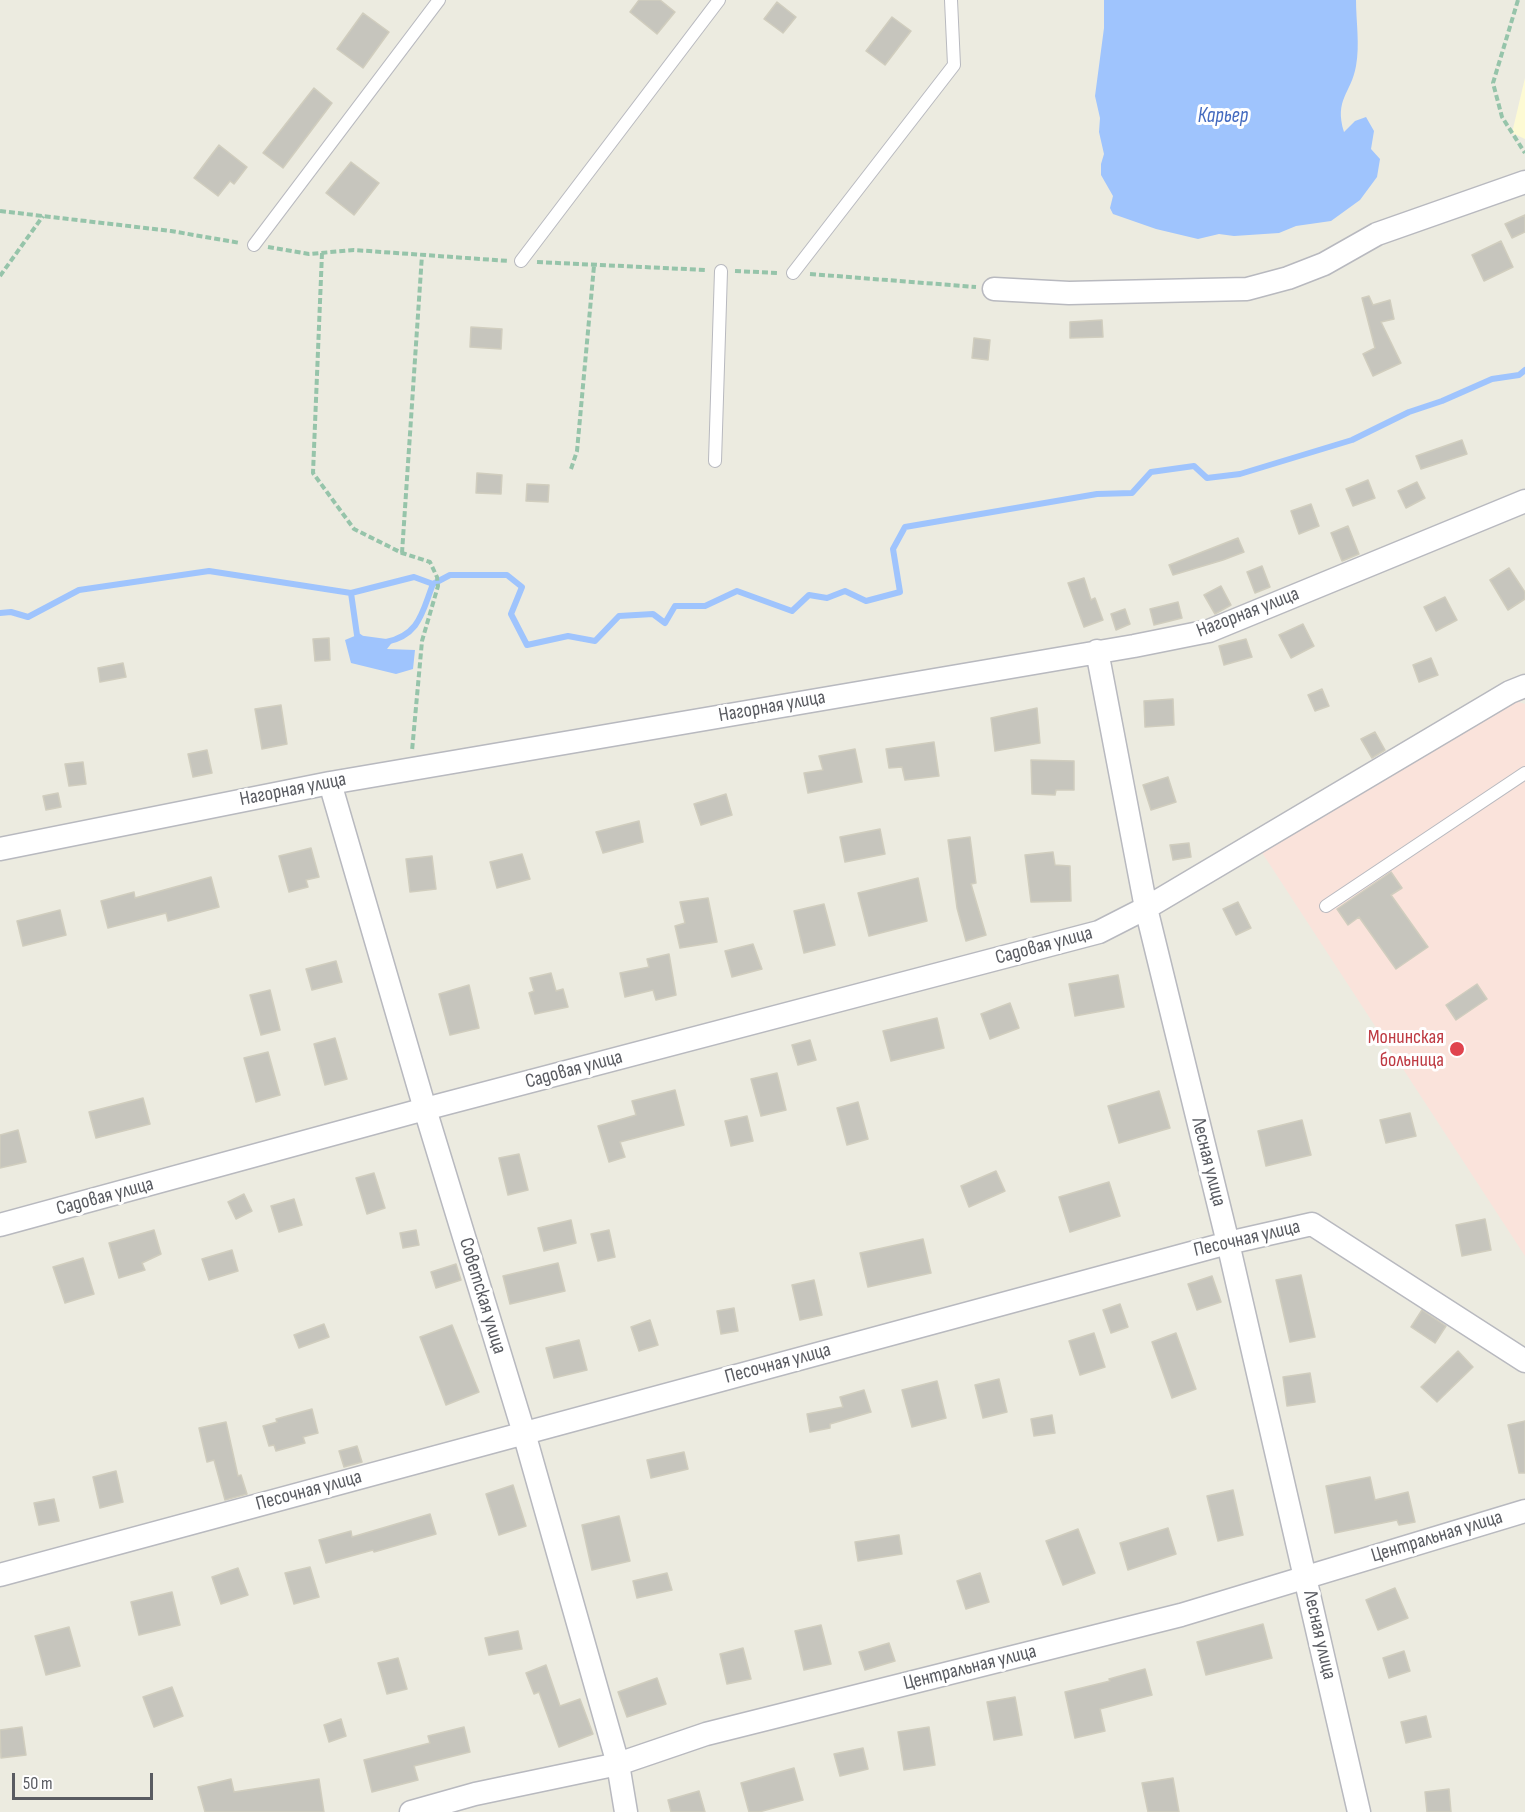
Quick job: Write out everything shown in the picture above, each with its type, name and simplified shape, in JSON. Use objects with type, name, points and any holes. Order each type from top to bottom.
[{"type":"street","points":[[994,289],[1069,293],[1247,289],[1297,275],[1324,264],[1377,234],[1525,182]]},
{"type":"street","name":"Нагорная улица","points":[[0,849],[330,783],[1134,646],[1209,631],[1525,501]]},
{"type":"street","name":"Лесная улица","points":[[1097,651],[1146,908],[1228,1243],[1359,1812]]},
{"type":"street","name":"Садовая улица","points":[[0,1225],[425,1109],[1099,932],[1146,908],[1510,692],[1525,686]]},
{"type":"street","name":"Советская улица","points":[[330,783],[425,1109],[524,1433],[618,1764],[626,1812]]},
{"type":"street","name":"Песочная улица","points":[[0,1575],[1228,1243],[1312,1224],[1525,1361]]},
{"type":"street","name":"Центральная улица","points":[[411,1812],[475,1794],[618,1764],[706,1734],[1181,1615],[1525,1510]]},
{"type":"lane","points":[[254,245],[439,0]]},
{"type":"lane","points":[[521,261],[719,0]]},
{"type":"lane","points":[[793,273],[954,65],[951,0]]},
{"type":"lane","points":[[715,461],[721,271]]},
{"type":"lane","points":[[1326,906],[1525,773]]},
{"type":"path","points":[[1518,0],[1493,83],[1502,117],[1525,153]]},
{"type":"path","points":[[0,211],[43,216],[0,276]]},
{"type":"path","points":[[322,253],[314,474],[354,529],[402,553],[430,562],[437,577],[438,586],[422,641],[410,769]]},
{"type":"path","points":[[402,553],[422,255]]},
{"type":"path","points":[[571,469],[577,452],[594,266]]},
{"type":"shaded area","points":[[1525,78],[1525,139],[1512,133]]},
{"type":"shaded area","name":"Монинская больница","points":[[1516,701],[1525,704],[1525,1256],[1259,848]]},
{"type":"water","name":"Карьер","points":[[1104,0],[1356,0],[1357,58],[1354,76],[1342,104],[1341,121],[1344,132],[1355,121],[1366,117],[1374,131],[1371,149],[1380,159],[1377,177],[1360,200],[1331,221],[1296,226],[1279,233],[1234,236],[1219,234],[1198,239],[1156,229],[1113,214],[1110,208],[1113,196],[1101,175],[1104,154],[1095,96],[1104,28]]},
{"type":"water","points":[[357,635],[394,640],[387,649],[415,650],[413,669],[396,674],[351,663],[345,640]]},
{"type":"building","points":[[639,0],[660,0],[675,12],[657,34],[630,12]]},
{"type":"building","points":[[777,2],[796,17],[783,33],[764,19]]},
{"type":"building","points":[[363,13],[389,32],[363,68],[337,49]]},
{"type":"building","points":[[892,17],[911,31],[885,65],[866,51]]},
{"type":"building","points":[[314,88],[332,103],[283,168],[263,153]]},
{"type":"building","points":[[219,145],[247,167],[234,184],[230,181],[218,196],[194,178]]},
{"type":"building","points":[[351,162],[379,183],[354,215],[326,193]]},
{"type":"building","points":[[1525,215],[1525,232],[1512,238],[1505,224]]},
{"type":"building","points":[[1501,241],[1513,267],[1484,281],[1472,255]]},
{"type":"building","points":[[1369,296],[1373,305],[1390,300],[1394,319],[1381,322],[1401,363],[1373,376],[1363,354],[1375,348],[1362,298]]},
{"type":"building","points":[[1102,320],[1103,337],[1070,338],[1070,322]]},
{"type":"building","points":[[471,327],[502,329],[501,349],[470,347]]},
{"type":"building","points":[[974,338],[990,340],[988,360],[972,358]]},
{"type":"building","points":[[1462,440],[1467,454],[1421,469],[1416,456]]},
{"type":"building","points":[[477,473],[502,475],[501,494],[476,493]]},
{"type":"building","points":[[1368,480],[1375,498],[1353,506],[1346,489]]},
{"type":"building","points":[[1417,482],[1425,498],[1406,508],[1398,491]]},
{"type":"building","points":[[527,484],[549,485],[548,502],[526,501]]},
{"type":"building","points":[[1311,504],[1319,526],[1299,534],[1291,511]]},
{"type":"building","points":[[1348,526],[1359,554],[1342,561],[1331,533]]},
{"type":"building","points":[[1238,538],[1244,552],[1173,575],[1169,565]]},
{"type":"building","points":[[1262,566],[1270,587],[1255,593],[1247,572]]},
{"type":"building","points":[[1509,568],[1525,592],[1525,599],[1508,610],[1490,580]]},
{"type":"building","points":[[1084,578],[1091,600],[1095,598],[1103,620],[1084,627],[1068,583]]},
{"type":"building","points":[[1221,586],[1231,605],[1215,614],[1204,595]]},
{"type":"building","points":[[1445,597],[1457,620],[1436,631],[1424,607]]},
{"type":"building","points":[[1178,602],[1182,618],[1154,625],[1150,609]]},
{"type":"building","points":[[1125,609],[1130,624],[1116,630],[1111,614]]},
{"type":"building","points":[[1303,624],[1314,646],[1291,658],[1279,635]]},
{"type":"building","points":[[329,638],[330,660],[315,661],[313,639]]},
{"type":"building","points":[[1246,639],[1252,657],[1224,665],[1219,646]]},
{"type":"building","points":[[1431,658],[1438,675],[1419,682],[1413,665]]},
{"type":"building","points":[[123,663],[126,677],[100,682],[98,668]]},
{"type":"building","points":[[1322,689],[1329,706],[1315,711],[1308,695]]},
{"type":"building","points":[[1173,699],[1174,725],[1145,727],[1144,701]]},
{"type":"building","points":[[281,705],[287,744],[262,749],[255,709]]},
{"type":"building","points":[[1037,708],[1040,743],[995,751],[991,718]]},
{"type":"building","points":[[1375,732],[1385,750],[1372,758],[1361,739]]},
{"type":"building","points":[[934,742],[939,776],[905,780],[902,767],[889,768],[886,749]]},
{"type":"building","points":[[855,749],[862,782],[808,793],[804,773],[823,770],[819,756]]},
{"type":"building","points":[[207,750],[212,773],[193,777],[188,754]]},
{"type":"building","points":[[1031,760],[1074,761],[1074,790],[1056,790],[1055,795],[1032,794]]},
{"type":"building","points":[[83,762],[86,784],[69,786],[65,764]]},
{"type":"building","points":[[1168,777],[1176,802],[1151,810],[1143,785]]},
{"type":"building","points":[[58,793],[61,807],[46,810],[43,796]]},
{"type":"building","points":[[726,794],[732,815],[701,825],[694,804]]},
{"type":"building","points":[[639,821],[643,842],[603,853],[596,832]]},
{"type":"building","points":[[880,829],[885,854],[845,862],[840,837]]},
{"type":"building","points":[[970,837],[976,883],[971,884],[986,935],[966,941],[957,908],[948,840]]},
{"type":"building","points":[[1189,843],[1191,857],[1173,860],[1170,845]]},
{"type":"building","points":[[311,848],[319,877],[306,880],[308,887],[289,892],[279,856]]},
{"type":"building","points":[[1053,852],[1055,865],[1070,866],[1071,901],[1031,902],[1025,855]]},
{"type":"building","points":[[522,854],[530,879],[497,888],[490,862]]},
{"type":"building","points":[[432,856],[436,889],[410,892],[406,859]]},
{"type":"building","points":[[1391,872],[1402,888],[1391,895],[1428,947],[1396,969],[1359,917],[1348,925],[1337,909]]},
{"type":"building","points":[[211,877],[219,907],[168,921],[166,913],[108,928],[101,901],[134,892],[135,898]]},
{"type":"building","points":[[918,878],[927,921],[869,936],[858,893]]},
{"type":"building","points":[[708,898],[717,942],[680,948],[675,926],[685,923],[680,902]]},
{"type":"building","points":[[1238,902],[1251,928],[1236,935],[1223,909]]},
{"type":"building","points":[[824,904],[835,945],[804,953],[794,911]]},
{"type":"building","points":[[60,910],[66,935],[23,946],[17,921]]},
{"type":"building","points":[[753,944],[762,969],[732,977],[725,951]]},
{"type":"building","points":[[669,954],[676,995],[656,1000],[653,990],[625,997],[620,973],[649,967],[647,959]]},
{"type":"building","points":[[336,961],[342,982],[312,990],[306,969]]},
{"type":"building","points":[[551,973],[556,991],[563,989],[568,1007],[535,1014],[529,993],[534,991],[530,978]]},
{"type":"building","points":[[1118,975],[1124,1007],[1075,1016],[1069,984]]},
{"type":"building","points":[[1477,984],[1487,999],[1456,1020],[1446,1005]]},
{"type":"building","points":[[469,985],[479,1028],[450,1035],[439,994]]},
{"type":"building","points":[[270,990],[280,1030],[261,1035],[250,995]]},
{"type":"building","points":[[1010,1003],[1019,1028],[990,1039],[981,1014]]},
{"type":"building","points":[[937,1018],[944,1048],[891,1061],[883,1031]]},
{"type":"building","points":[[335,1038],[347,1079],[325,1085],[314,1044]]},
{"type":"building","points":[[810,1040],[816,1060],[798,1065],[792,1045]]},
{"type":"building","points":[[268,1052],[280,1095],[256,1102],[244,1058]]},
{"type":"building","points":[[777,1073],[786,1110],[761,1116],[751,1079]]},
{"type":"building","points":[[675,1090],[684,1125],[620,1142],[625,1157],[609,1162],[598,1126],[636,1115],[632,1101]]},
{"type":"building","points":[[1159,1091],[1170,1128],[1119,1143],[1108,1106]]},
{"type":"building","points":[[143,1098],[150,1124],[96,1138],[89,1112]]},
{"type":"building","points":[[858,1102],[868,1139],[847,1145],[837,1108]]},
{"type":"building","points":[[1410,1113],[1416,1136],[1386,1143],[1380,1120]]},
{"type":"building","points":[[747,1116],[753,1141],[731,1146],[725,1121]]},
{"type":"building","points":[[1302,1120],[1311,1155],[1266,1166],[1258,1131]]},
{"type":"building","points":[[18,1130],[26,1162],[0,1168],[0,1135]]},
{"type":"building","points":[[519,1154],[528,1190],[508,1195],[499,1158]]},
{"type":"building","points":[[996,1171],[1005,1191],[969,1207],[961,1186]]},
{"type":"building","points":[[374,1173],[385,1208],[367,1214],[356,1178]]},
{"type":"building","points":[[1109,1182],[1120,1216],[1070,1232],[1059,1197]]},
{"type":"building","points":[[244,1194],[252,1211],[236,1219],[228,1202]]},
{"type":"building","points":[[294,1199],[302,1225],[279,1232],[271,1206]]},
{"type":"building","points":[[1485,1219],[1491,1250],[1462,1256],[1456,1225]]},
{"type":"building","points":[[571,1220],[576,1243],[544,1251],[538,1228]]},
{"type":"building","points":[[154,1230],[161,1254],[142,1263],[145,1270],[119,1278],[109,1243]]},
{"type":"building","points":[[416,1230],[419,1245],[403,1248],[400,1233]]},
{"type":"building","points":[[609,1230],[615,1257],[598,1261],[591,1234]]},
{"type":"building","points":[[923,1239],[931,1273],[868,1287],[860,1253]]},
{"type":"building","points":[[232,1250],[238,1271],[209,1280],[202,1259]]},
{"type":"building","points":[[83,1258],[94,1294],[65,1303],[53,1267]]},
{"type":"building","points":[[558,1263],[565,1291],[510,1304],[503,1276]]},
{"type":"building","points":[[456,1264],[461,1280],[436,1288],[431,1272]]},
{"type":"building","points":[[1301,1275],[1315,1337],[1290,1342],[1276,1280]]},
{"type":"building","points":[[1212,1276],[1221,1302],[1197,1310],[1188,1284]]},
{"type":"building","points":[[814,1280],[822,1315],[800,1320],[792,1285]]},
{"type":"building","points":[[1120,1304],[1128,1327],[1111,1333],[1103,1310]]},
{"type":"building","points":[[734,1308],[738,1331],[721,1334],[717,1311]]},
{"type":"building","points":[[1422,1310],[1446,1326],[1435,1343],[1411,1327]]},
{"type":"building","points":[[650,1320],[658,1345],[639,1351],[631,1327]]},
{"type":"building","points":[[324,1324],[329,1337],[299,1348],[294,1335]]},
{"type":"building","points":[[452,1325],[479,1392],[446,1405],[420,1337]]},
{"type":"building","points":[[1094,1333],[1105,1367],[1080,1375],[1069,1341]]},
{"type":"building","points":[[1176,1333],[1196,1389],[1172,1398],[1152,1342]]},
{"type":"building","points":[[579,1340],[587,1370],[554,1378],[546,1348]]},
{"type":"building","points":[[1458,1351],[1473,1367],[1437,1402],[1421,1387]]},
{"type":"building","points":[[1310,1373],[1315,1402],[1287,1406],[1283,1377]]},
{"type":"building","points":[[999,1379],[1007,1412],[983,1418],[975,1385]]},
{"type":"building","points":[[937,1381],[946,1418],[912,1427],[902,1390]]},
{"type":"building","points":[[864,1390],[871,1412],[830,1424],[830,1428],[810,1432],[807,1414],[843,1407],[840,1397]]},
{"type":"building","points":[[312,1409],[318,1433],[303,1437],[305,1443],[276,1451],[274,1445],[269,1446],[263,1426],[277,1422],[276,1419]]},
{"type":"building","points":[[1052,1415],[1055,1433],[1034,1436],[1031,1419]]},
{"type":"building","points":[[1525,1421],[1525,1473],[1519,1473],[1508,1425]]},
{"type":"building","points":[[226,1422],[238,1476],[241,1475],[247,1494],[225,1500],[214,1460],[207,1462],[199,1428]]},
{"type":"building","points":[[357,1446],[362,1462],[344,1467],[339,1451]]},
{"type":"building","points":[[684,1452],[688,1469],[651,1478],[647,1460]]},
{"type":"building","points":[[116,1471],[123,1502],[100,1508],[93,1477]]},
{"type":"building","points":[[1370,1477],[1375,1500],[1408,1492],[1415,1522],[1399,1525],[1397,1520],[1335,1533],[1326,1486]]},
{"type":"building","points":[[513,1485],[526,1526],[499,1535],[486,1494]]},
{"type":"building","points":[[1233,1490],[1243,1535],[1218,1541],[1207,1496]]},
{"type":"building","points":[[54,1499],[59,1521],[39,1525],[34,1503]]},
{"type":"building","points":[[430,1514],[436,1534],[326,1563],[319,1540],[351,1531],[352,1537]]},
{"type":"building","points":[[619,1516],[630,1561],[592,1570],[582,1525]]},
{"type":"building","points":[[1168,1528],[1176,1554],[1128,1570],[1120,1543]]},
{"type":"building","points":[[1078,1529],[1095,1573],[1063,1585],[1046,1541]]},
{"type":"building","points":[[899,1535],[902,1554],[858,1561],[855,1542]]},
{"type":"building","points":[[310,1567],[319,1597],[294,1604],[285,1573]]},
{"type":"building","points":[[238,1568],[248,1595],[221,1604],[212,1577]]},
{"type":"building","points":[[667,1573],[672,1590],[637,1598],[633,1581]]},
{"type":"building","points":[[980,1573],[989,1602],[966,1609],[957,1581]]},
{"type":"building","points":[[1395,1588],[1408,1618],[1378,1630],[1366,1600]]},
{"type":"building","points":[[172,1592],[180,1625],[139,1635],[131,1602]]},
{"type":"building","points":[[1263,1624],[1272,1658],[1206,1675],[1197,1642]]},
{"type":"building","points":[[821,1625],[831,1664],[804,1670],[795,1631]]},
{"type":"building","points":[[69,1627],[80,1666],[46,1675],[35,1636]]},
{"type":"building","points":[[518,1631],[522,1649],[489,1655],[485,1638]]},
{"type":"building","points":[[889,1643],[895,1661],[865,1670],[859,1652]]},
{"type":"building","points":[[743,1648],[751,1679],[727,1684],[720,1654]]},
{"type":"building","points":[[1404,1651],[1410,1671],[1389,1678],[1383,1658]]},
{"type":"building","points":[[398,1658],[407,1689],[387,1694],[378,1663]]},
{"type":"building","points":[[546,1665],[560,1706],[580,1699],[593,1734],[559,1747],[539,1692],[534,1694],[526,1673]]},
{"type":"building","points":[[1145,1669],[1152,1695],[1100,1709],[1105,1731],[1075,1738],[1065,1692],[1110,1681],[1109,1679]]},
{"type":"building","points":[[657,1678],[666,1704],[627,1717],[618,1692]]},
{"type":"building","points":[[172,1687],[183,1716],[154,1727],[143,1697]]},
{"type":"building","points":[[1015,1697],[1022,1735],[994,1740],[987,1702]]},
{"type":"building","points":[[1426,1716],[1431,1737],[1406,1743],[1401,1722]]},
{"type":"building","points":[[341,1719],[346,1736],[329,1742],[324,1725]]},
{"type":"building","points":[[22,1727],[26,1755],[1,1758],[0,1730]]},
{"type":"building","points":[[464,1727],[470,1752],[414,1766],[418,1780],[372,1792],[364,1760],[430,1743],[428,1736]]},
{"type":"building","points":[[929,1727],[935,1765],[904,1770],[898,1732]]},
{"type":"building","points":[[863,1748],[868,1769],[840,1776],[834,1754]]},
{"type":"building","points":[[794,1768],[803,1800],[759,1812],[749,1812],[741,1783]]},
{"type":"building","points":[[1173,1778],[1179,1812],[1148,1812],[1142,1783]]},
{"type":"building","points":[[231,1779],[234,1792],[319,1779],[324,1812],[205,1812],[198,1787]]},
{"type":"building","points":[[1449,1789],[1451,1812],[1427,1812],[1425,1792]]},
{"type":"building","points":[[699,1791],[705,1812],[671,1812],[668,1800]]},
{"type":"waterway","points":[[0,613],[11,612],[28,617],[79,590],[209,571],[351,593],[414,577],[433,584],[450,575],[507,575],[522,587],[511,614],[527,645],[568,636],[595,641],[619,616],[653,614],[665,623],[675,606],[705,606],[737,591],[792,611],[809,595],[827,598],[845,591],[866,601],[900,592],[893,549],[905,527],[1097,494],[1132,493],[1151,472],[1194,466],[1207,478],[1240,474],[1352,440],[1409,412],[1442,401],[1492,379],[1519,375],[1525,370]]},
{"type":"waterway","points":[[386,642],[397,639],[413,628],[422,613],[433,584]]},
{"type":"waterway","points":[[351,593],[357,635],[362,639]]},
{"type":"place","name":"Монинская больница","points":[[1457,1049]]}]
